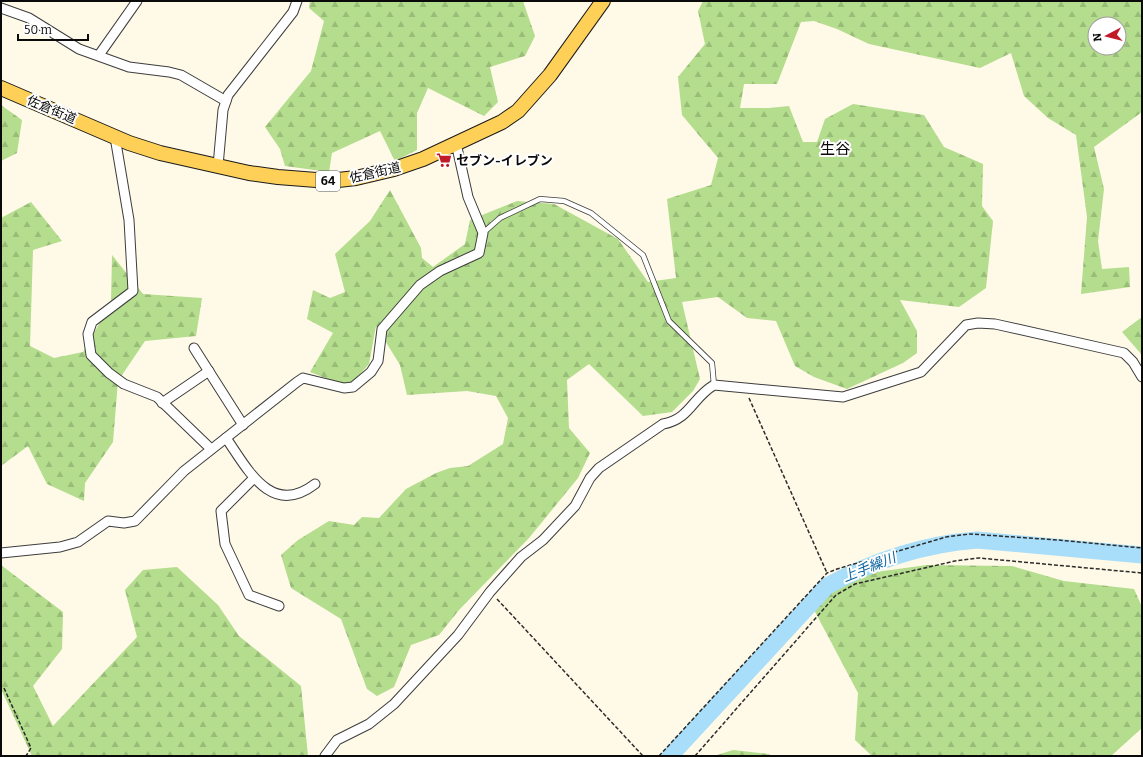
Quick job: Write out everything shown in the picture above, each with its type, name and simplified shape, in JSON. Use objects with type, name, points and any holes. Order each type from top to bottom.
[{"type":"main road","name":"佐倉街道","points":[[1,88],[115,137],[160,153],[278,178],[329,181],[356,178],[394,169],[423,159],[502,122],[518,111],[550,75],[603,1]]},
{"type":"street","points":[[99,55],[137,1]]},
{"type":"street","points":[[218,166],[223,110],[226,101],[240,78],[292,12],[297,1]]},
{"type":"street","points":[[1,8],[29,18],[79,49],[129,67],[181,75],[226,101]]},
{"type":"street","points":[[115,137],[129,220],[133,291],[92,322],[88,334],[91,355],[109,373],[124,384],[157,397],[211,449]]},
{"type":"street","points":[[1,553],[60,547],[78,542],[108,521],[124,523],[135,521],[184,471],[303,378],[344,388],[353,387],[371,372],[378,360],[379,341],[382,329],[420,285],[440,271],[479,253],[483,233],[468,197],[456,143]]},
{"type":"street","points":[[325,756],[337,740],[369,724],[394,704],[458,635],[490,592],[521,557],[543,540],[575,506],[590,478],[599,468],[663,424],[682,418],[706,390],[714,385],[843,397],[921,372],[966,325],[978,323],[995,324],[1124,353],[1133,362],[1142,377]]},
{"type":"street","points":[[194,348],[243,425]]},
{"type":"street","points":[[162,403],[209,371]]},
{"type":"street","points":[[226,438],[254,478],[268,490],[280,494],[306,491],[315,484]]},
{"type":"street","points":[[254,478],[221,511],[225,544],[249,594],[279,606]]},
{"type":"lane","points":[[483,233],[500,218],[540,199],[564,201],[591,213],[643,255],[669,321],[712,363],[714,385]]},
{"type":"path","points":[[744,387],[827,573]]},
{"type":"path","points":[[659,756],[827,573],[854,563],[946,537],[970,534],[1142,548]]},
{"type":"path","points":[[695,756],[836,595],[855,584],[955,561],[979,558],[1142,573]]},
{"type":"path","points":[[490,592],[642,756]]},
{"type":"path","points":[[4,688],[31,748],[26,756]]},
{"type":"green space","points":[[310,1],[523,1],[535,36],[525,56],[490,67],[498,102],[484,116],[428,88],[417,113],[417,150],[395,161],[380,131],[332,153],[329,172],[285,166],[280,149],[265,127],[311,71],[324,21],[309,8]]},
{"type":"green space","points":[[703,1],[1142,1],[1142,112],[1094,147],[1104,189],[1098,241],[1102,269],[1129,267],[1130,287],[1081,294],[1087,217],[1076,135],[1048,118],[1024,96],[1011,53],[980,68],[869,44],[837,29],[814,21],[801,22],[777,84],[744,84],[740,108],[789,106],[803,142],[817,142],[825,119],[853,104],[924,115],[944,147],[983,164],[982,206],[993,221],[986,288],[959,307],[900,300],[917,331],[917,353],[903,363],[847,389],[814,377],[795,366],[776,321],[747,318],[718,297],[682,302],[700,379],[693,391],[672,412],[643,416],[589,364],[567,380],[569,428],[590,453],[578,478],[529,538],[459,610],[439,635],[411,645],[394,687],[377,696],[367,689],[341,619],[291,588],[281,555],[298,540],[329,521],[354,525],[362,517],[379,518],[406,489],[436,473],[450,468],[468,466],[503,444],[508,418],[496,396],[467,391],[407,395],[400,365],[376,326],[369,364],[352,383],[338,383],[310,372],[333,333],[307,319],[313,290],[330,298],[345,292],[335,254],[370,221],[390,190],[421,248],[422,258],[433,267],[465,244],[470,220],[517,201],[554,204],[618,239],[648,282],[676,278],[667,199],[711,185],[718,158],[682,115],[678,77],[705,44],[698,11]]},
{"type":"green space","points":[[1,105],[22,120],[17,153],[1,161]]},
{"type":"green space","points":[[31,202],[62,241],[33,250],[30,346],[54,358],[83,352],[111,303],[112,255],[143,294],[202,298],[196,336],[145,341],[118,381],[113,442],[85,483],[84,501],[47,484],[28,446],[1,466],[1,218]]},
{"type":"green space","points":[[1142,317],[1142,355],[1122,332]]},
{"type":"green space","points":[[1,565],[63,612],[62,649],[33,686],[53,726],[137,637],[125,590],[143,570],[177,567],[218,605],[239,636],[301,686],[308,756],[32,756],[1,689]]},
{"type":"green space","points":[[927,565],[1012,566],[1064,581],[1134,589],[1142,607],[1142,728],[1111,756],[872,756],[855,740],[858,693],[813,608],[854,575]]},
{"type":"green space","points":[[733,750],[769,754],[771,756],[714,756]]},
{"type":"waterway","name":"上手繰川","points":[[670,756],[827,586],[863,569],[900,555],[938,545],[977,540],[1142,555]]},
{"type":"place","name":"セブン-イレブン","points":[[444,160]]},
{"type":"district","name":"生谷","points":[[835,149]]}]
